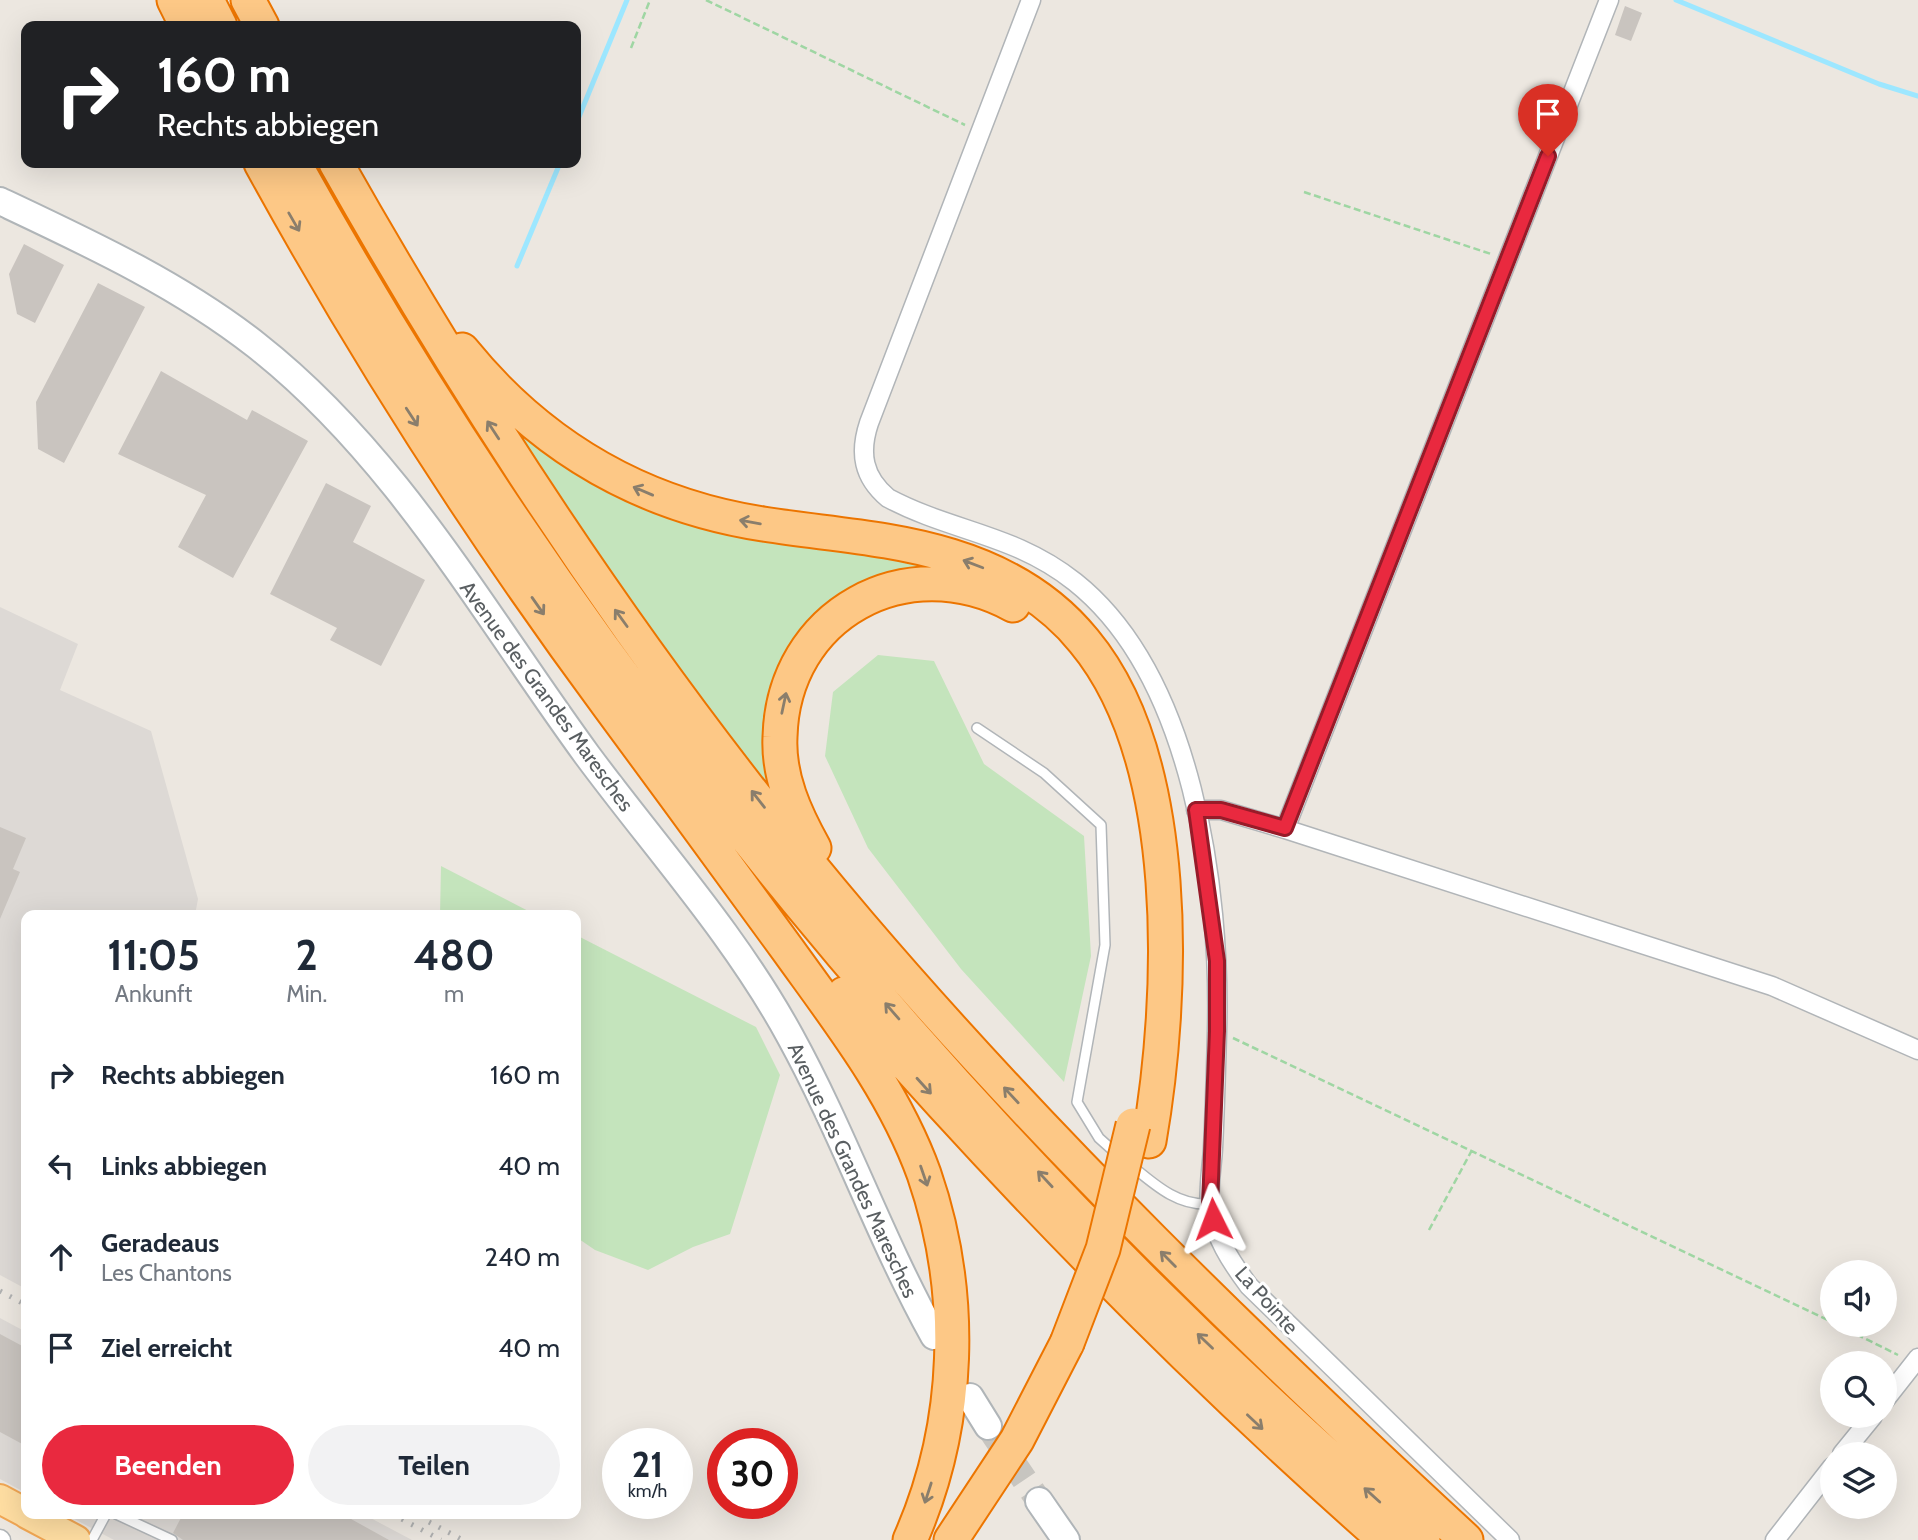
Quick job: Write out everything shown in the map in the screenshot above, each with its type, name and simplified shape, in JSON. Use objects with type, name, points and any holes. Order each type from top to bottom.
[{"type":"highway","points":[[174,0],[184,21]]},
{"type":"highway","points":[[207,0],[218,21]]},
{"type":"highway","points":[[248,0],[259,21]]},
{"type":"highway","points":[[264,168],[341,302],[444,467],[553,628],[859,1049],[896,1111],[927,1185],[942,1240],[948,1280],[952,1360],[941,1444],[930,1489],[910,1540]]},
{"type":"highway","points":[[297,168],[404,349],[527,539],[688,762],[801,905],[924,1048],[1094,1230],[1274,1406],[1423,1540]]},
{"type":"highway","points":[[339,168],[494,431],[605,596],[759,801],[895,965],[1028,1114],[1168,1259],[1466,1540]]},
{"type":"highway","points":[[364,212],[415,288],[470,360],[527,418],[588,463],[637,489],[708,513],[764,524],[893,542],[952,556],[1021,586],[1055,611],[1084,641],[1109,678],[1127,715],[1141,757],[1157,832],[1165,923],[1166,986],[1161,1053],[1141,1133],[1074,1350],[1029,1455],[972,1540]]},
{"type":"highway","points":[[895,965],[824,865],[794,808],[780,754],[783,707],[790,680],[804,654],[823,630],[854,605],[880,592],[904,586],[944,583],[971,587],[1017,607],[1059,640],[1096,691],[1123,761],[1140,846],[1147,922],[1141,1133]]},
{"type":"highway","points":[[659,772],[836,986],[1017,1187],[1205,1375],[1385,1540]]},
{"type":"highway","points":[[951,1540],[1074,1350]]},
{"type":"main road","name":"Avenue des Grandes Maresches","points":[[0,201],[133,266],[216,316],[299,381],[380,467],[554,710],[720,928],[773,1005],[810,1074],[903,1279],[934,1336]]},
{"type":"main road","points":[[970,1397],[988,1426]]},
{"type":"main road","points":[[0,1499],[21,1510]]},
{"type":"main road","points":[[1040,1501],[1066,1540]]},
{"type":"main road","points":[[38,1519],[76,1540]]},
{"type":"street","name":"La Pointe","points":[[1031,0],[869,423],[862,447],[865,465],[872,482],[888,499],[1024,548],[1074,581],[1100,603],[1143,661],[1160,694],[1196,810],[1214,922],[1217,1031],[1210,1204],[1223,1246],[1250,1286],[1510,1540]]},
{"type":"street","points":[[1285,828],[1609,0]]},
{"type":"street","points":[[1196,810],[1221,810],[1285,828],[1772,986],[1918,1050]]},
{"type":"street","points":[[1897,1385],[1916,1361]]},
{"type":"street","points":[[1852,1442],[1863,1428]]},
{"type":"street","points":[[1774,1540],[1820,1482]]},
{"type":"lane","points":[[977,728],[1044,773],[1101,825],[1105,945],[1077,1102],[1099,1138],[1164,1192],[1196,1205],[1210,1204]]},
{"type":"lane","points":[[92,1540],[103,1519]]},
{"type":"lane","points":[[127,1519],[172,1540]]},
{"type":"path","points":[[631,48],[650,0]]},
{"type":"path","points":[[706,0],[981,132]]},
{"type":"path","points":[[1304,192],[1507,259]]},
{"type":"path","points":[[1217,1031],[1820,1316]]},
{"type":"path","points":[[1429,1230],[1472,1150]]},
{"type":"path","points":[[1865,1337],[1916,1361]]},
{"type":"shaded area","points":[[0,607],[78,644],[60,690],[151,731],[198,899],[196,910],[21,910],[21,1286],[0,1275]]},
{"type":"shaded area","points":[[0,1318],[21,1329],[21,1490],[0,1479]]},
{"type":"shaded area","points":[[74,1519],[372,1519],[412,1540],[114,1540]]},
{"type":"green space","points":[[476,381],[570,462],[945,563],[819,622],[770,785],[767,786],[668,661],[518,434]]},
{"type":"green space","points":[[878,655],[934,661],[984,764],[1084,836],[1091,956],[1064,1082],[961,969],[868,848],[825,756],[833,692]]},
{"type":"green space","points":[[441,866],[526,910],[440,910]]},
{"type":"green space","points":[[581,938],[756,1027],[780,1075],[730,1234],[693,1247],[648,1270],[595,1250],[581,1240]]},
{"type":"building","points":[[1625,6],[1642,13],[1631,41],[1615,35]]},
{"type":"building","points":[[24,244],[64,265],[35,323],[17,314],[9,274]]},
{"type":"building","points":[[98,283],[145,307],[64,463],[38,449],[36,402]]},
{"type":"building","points":[[161,371],[247,420],[252,410],[308,441],[233,578],[178,547],[206,495],[118,454]]},
{"type":"building","points":[[326,483],[371,506],[353,542],[425,580],[381,666],[330,640],[337,628],[270,594]]},
{"type":"building","points":[[0,827],[26,838],[13,869],[20,872],[0,919]]},
{"type":"building","points":[[0,1334],[21,1345],[21,1443],[0,1432]]},
{"type":"building","points":[[180,1519],[351,1519],[389,1540],[183,1540],[173,1533]]},
{"type":"waterway","points":[[581,112],[627,0]]},
{"type":"waterway","points":[[1676,0],[1879,84],[1918,96]]},
{"type":"waterway","points":[[517,266],[558,168]]},
{"type":"tunnel","points":[[988,1426],[1039,1501]]},
{"type":"railway","points":[[0,1291],[21,1302]]},
{"type":"railway","points":[[401,1519],[441,1540]]},
{"type":"railway","points":[[429,1522],[463,1540]]},
{"type":"route","points":[[1213,1219],[1210,1204],[1217,961],[1214,922],[1196,810],[1221,810],[1285,828],[1548,156]]}]
